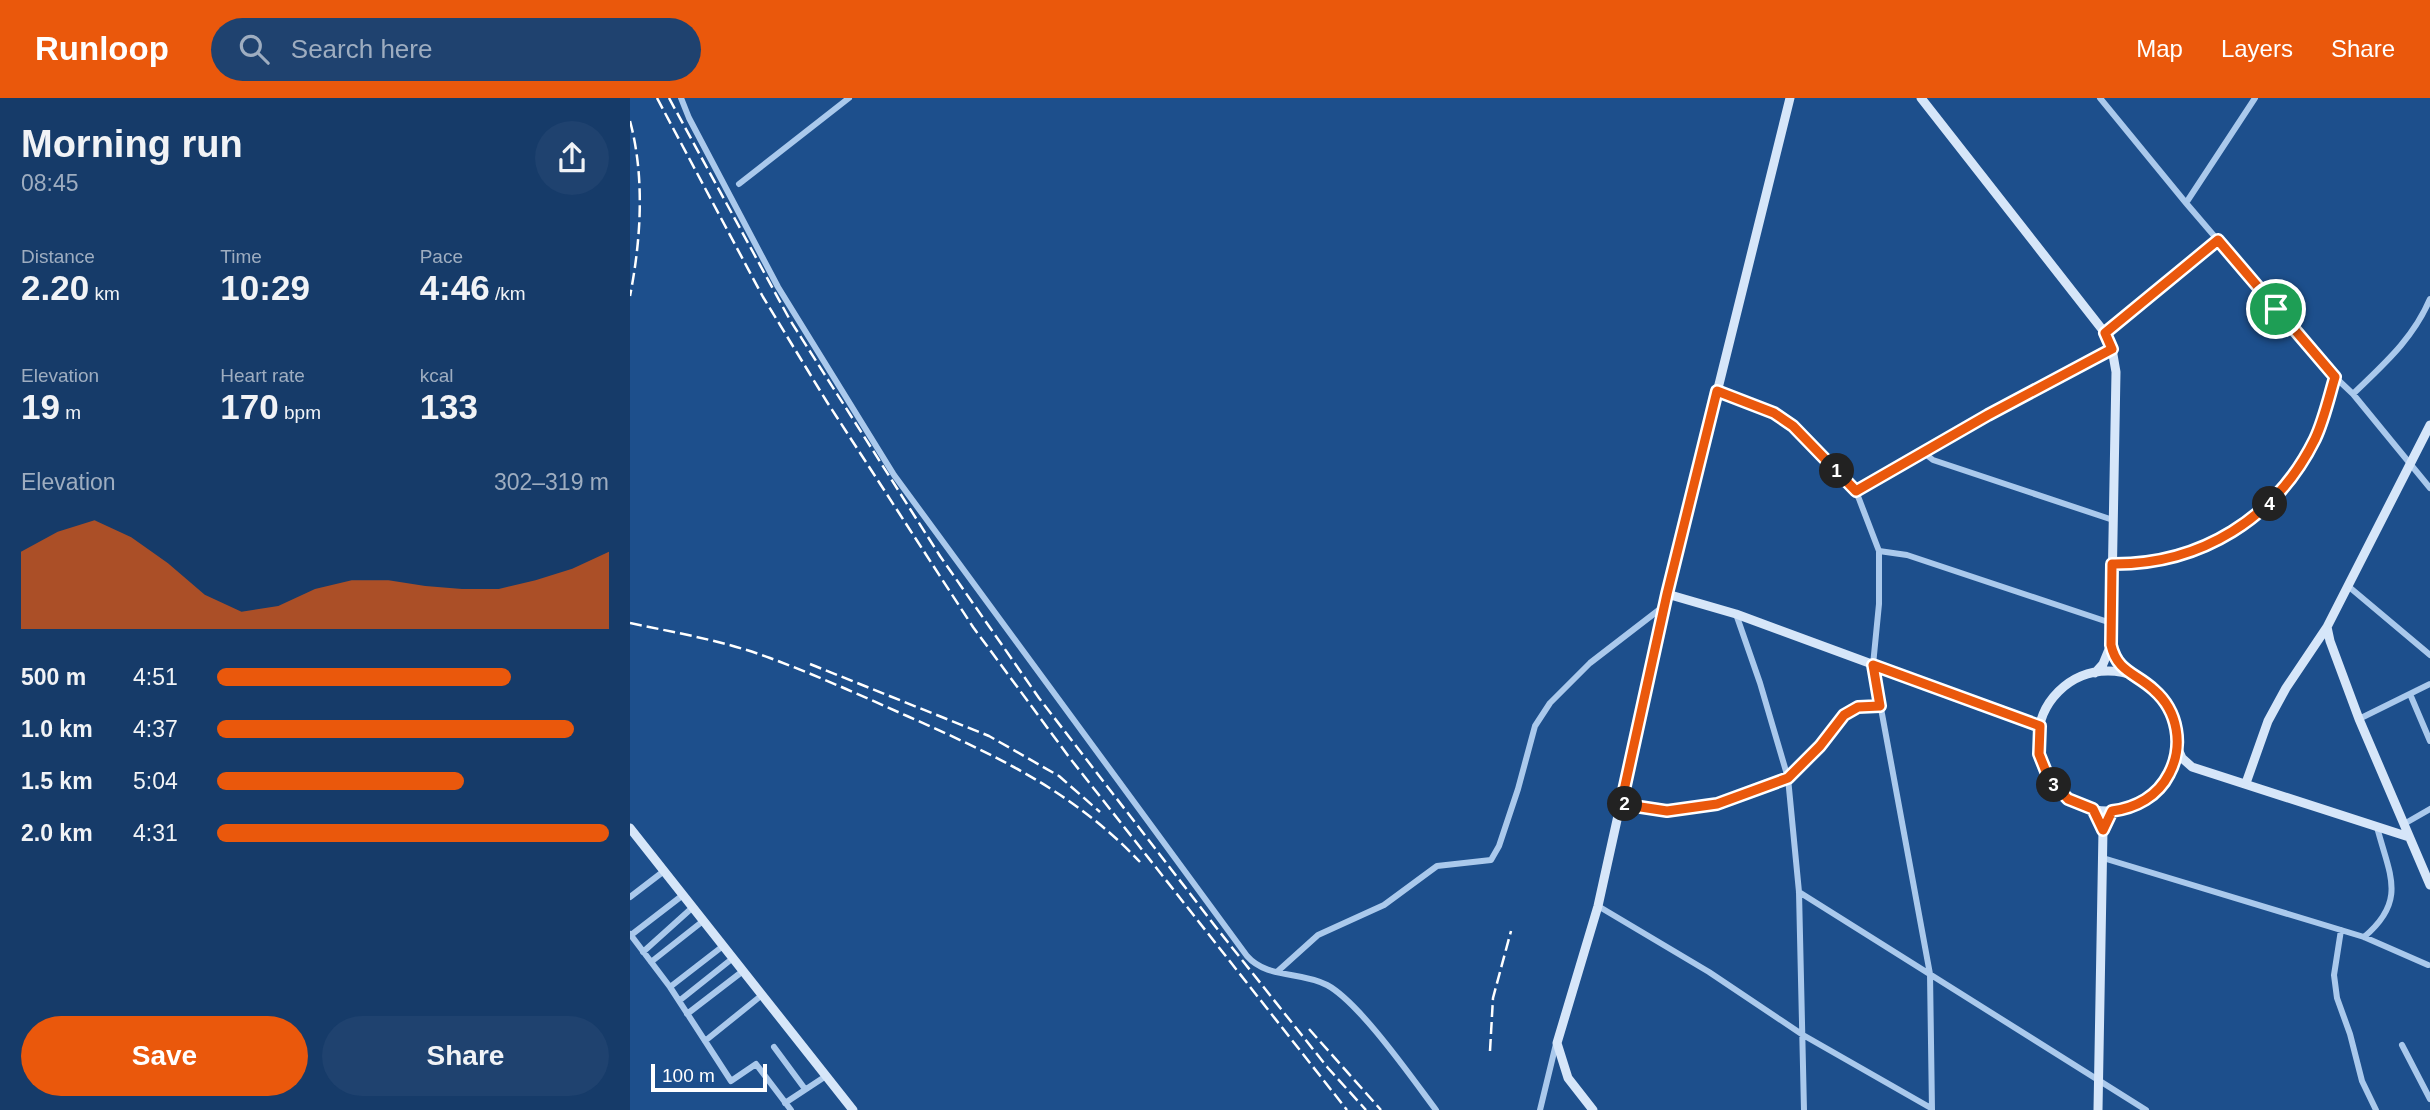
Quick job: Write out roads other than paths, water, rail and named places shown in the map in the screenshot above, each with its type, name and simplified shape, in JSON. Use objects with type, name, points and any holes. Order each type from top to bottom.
[{"type":"street","points":[[681,98],[778,287],[901,486],[1247,957],[1256,966],[1325,983],[1346,998],[1436,1110]]},
{"type":"street","points":[[739,184],[849,98]]},
{"type":"street","points":[[1540,1110],[1598,906],[1664,606],[1790,98]]},
{"type":"street","points":[[1921,98],[2105,333],[2112,349],[2116,372],[2111,645],[2119,666],[2147,684],[2166,704],[2174,720],[2177,747],[2182,758],[2192,767]]},
{"type":"street","points":[[2100,98],[2186,203],[2335,377],[2353,394],[2430,488]]},
{"type":"street","points":[[2109,108],[2112,98]]},
{"type":"street","points":[[2186,203],[2255,98]]},
{"type":"street","points":[[2105,333],[2218,240]]},
{"type":"street","points":[[2353,394],[2402,347],[2420,322],[2430,299]]},
{"type":"street","points":[[1856,491],[1988,415],[2112,349]]},
{"type":"street","points":[[2112,564],[2141,564],[2201,549],[2245,524],[2263,510],[2291,479],[2307,454],[2317,435],[2335,377]]},
{"type":"street","points":[[1717,391],[1774,413],[1793,426],[1856,491],[1879,551],[1879,604],[1873,665],[1930,974],[1931,1109]]},
{"type":"street","points":[[2246,783],[2268,721],[2286,688],[2328,627],[2430,425]]},
{"type":"street","points":[[1924,453],[1933,460],[2113,520]]},
{"type":"street","points":[[1879,551],[1907,555],[2111,623]]},
{"type":"street","points":[[2348,586],[2430,655]]},
{"type":"street","points":[[1667,594],[1736,614],[2040,726]]},
{"type":"street","points":[[1278,971],[1318,935],[1384,905],[1437,866],[1491,860],[1499,846],[1518,789],[1535,726],[1550,703],[1590,663],[1664,606]]},
{"type":"street","points":[[1736,614],[1788,778],[1800,892],[1804,1110]]},
{"type":"street","points":[[2328,627],[2330,641],[2359,719],[2430,885]]},
{"type":"street","points":[[2095,673],[2103,664],[2111,645]]},
{"type":"street","points":[[2131,676],[2113,672],[2078,678],[2063,688],[2046,709],[2040,726],[2039,754],[2049,779],[2068,799],[2093,809],[2112,811],[2130,808],[2159,789],[2169,775],[2177,747]]},
{"type":"street","points":[[2359,719],[2430,684]]},
{"type":"street","points":[[2410,694],[2430,741]]},
{"type":"street","points":[[1621,804],[1667,811],[1717,804],[1788,778],[1820,746],[1844,715],[1858,707],[1880,706]]},
{"type":"street","points":[[2169,775],[2181,768],[2192,767],[2410,836]]},
{"type":"street","points":[[2093,809],[2103,830]]},
{"type":"street","points":[[2404,824],[2430,809]]},
{"type":"street","points":[[2098,1110],[2103,830],[2112,811]]},
{"type":"street","points":[[2364,937],[2381,920],[2393,900],[2392,884],[2377,827]]},
{"type":"street","points":[[630,828],[853,1110]]},
{"type":"street","points":[[2103,858],[2364,937],[2428,965]]},
{"type":"street","points":[[630,897],[664,871]]},
{"type":"street","points":[[1800,892],[2146,1110]]},
{"type":"street","points":[[683,895],[631,935],[670,987],[731,1081],[756,1064],[791,1110]]},
{"type":"street","points":[[1598,906],[1709,972],[1803,1035],[1931,1109]]},
{"type":"street","points":[[643,953],[693,907]]},
{"type":"street","points":[[650,962],[704,921]]},
{"type":"street","points":[[2341,930],[2334,975],[2337,998],[2362,1081],[2376,1110]]},
{"type":"street","points":[[670,987],[723,946]]},
{"type":"street","points":[[679,1001],[733,958]]},
{"type":"street","points":[[687,1014],[743,971]]},
{"type":"street","points":[[705,1041],[762,995]]},
{"type":"street","points":[[1557,1043],[1568,1078],[1593,1110]]},
{"type":"street","points":[[2402,1045],[2430,1099]]},
{"type":"street","points":[[774,1047],[805,1089]]},
{"type":"street","points":[[785,1103],[826,1076]]},
{"type":"railway","points":[[657,98],[763,297],[827,402],[973,627],[1069,757],[1347,1110]]},
{"type":"railway","points":[[669,98],[790,320],[940,556],[1039,698],[1215,926],[1328,1068],[1366,1110]]},
{"type":"railway","points":[[630,121],[638,164],[640,208],[637,253],[630,296]]},
{"type":"railway","points":[[630,623],[718,642],[770,658],[971,745],[1060,795],[1088,815],[1140,862]]},
{"type":"railway","points":[[810,664],[989,736],[1059,776],[1100,812]]},
{"type":"railway","points":[[1490,1051],[1493,998],[1511,931]]},
{"type":"railway","points":[[1309,1029],[1381,1110]]}]
